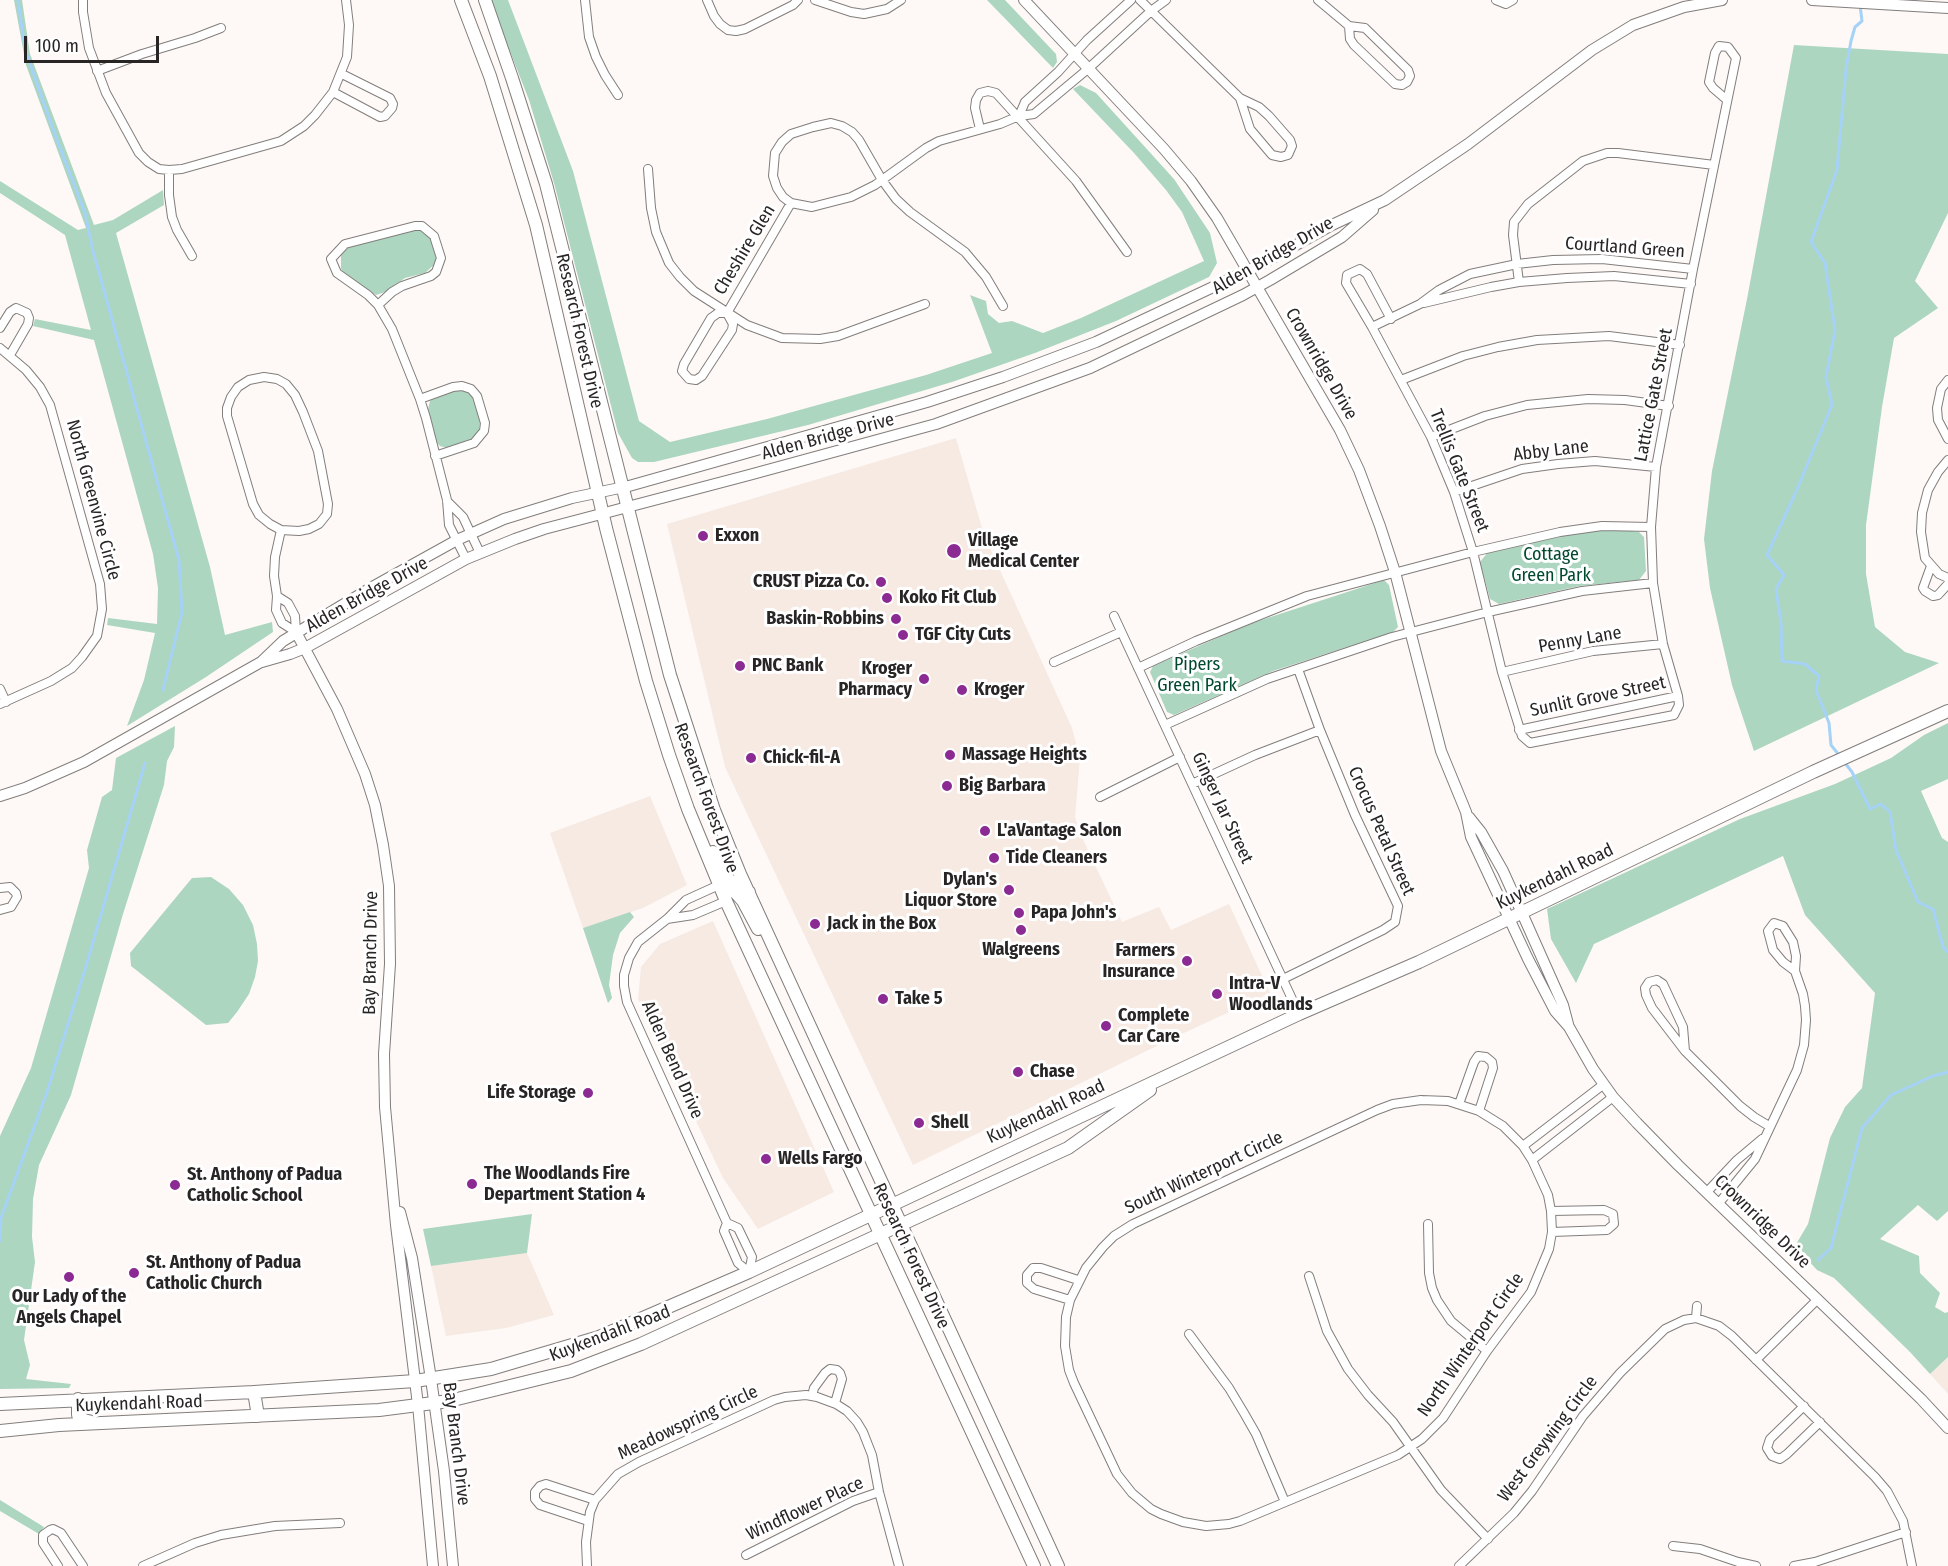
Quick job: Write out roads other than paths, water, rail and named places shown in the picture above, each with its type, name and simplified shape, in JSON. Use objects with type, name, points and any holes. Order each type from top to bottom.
[{"type":"main road","name":"Research Forest Drive","points":[[461,0],[490,76],[536,225],[597,493],[646,681],[669,755],[726,901],[1034,1566]]},
{"type":"main road","name":"Research Forest Drive","points":[[485,0],[546,184],[670,675],[714,810],[770,939],[1058,1566]]},
{"type":"main road","name":"Kuykendahl Road","points":[[0,1404],[254,1392],[415,1381],[491,1369],[577,1344],[749,1272],[1299,1014],[1419,962],[1813,772],[1948,711]]},
{"type":"main road","points":[[698,834],[709,844],[728,879],[749,892]]},
{"type":"main road","points":[[719,885],[736,893],[743,901],[756,928],[770,939]]},
{"type":"main road","name":"Kuykendahl Road","points":[[0,1431],[97,1423],[379,1410],[434,1403],[571,1371],[641,1344],[1068,1148],[1175,1072]]},
{"type":"main road","points":[[254,1392],[258,1416]]},
{"type":"main road","points":[[78,1400],[78,1415],[84,1420],[97,1423]]},
{"type":"street","points":[[82,0],[87,40],[106,93],[139,153],[147,162],[159,169],[170,170],[192,167],[281,141],[310,121],[333,92],[342,74],[349,42],[346,0]]},
{"type":"street","points":[[585,0],[592,47],[605,75],[618,95]]},
{"type":"street","points":[[707,0],[720,24],[728,30],[736,31],[793,5],[798,0]]},
{"type":"street","points":[[815,0],[864,14],[887,9],[901,0]]},
{"type":"street","name":"Crownridge Drive","points":[[1024,0],[1164,149],[1191,181],[1217,218],[1340,430],[1369,495],[1395,572],[1441,751],[1466,812],[1472,837],[1509,919],[1555,1011],[1569,1027]]},
{"type":"street","points":[[1019,116],[1025,102],[1131,0]]},
{"type":"street","points":[[1140,0],[1239,98],[1259,107],[1283,132],[1291,142],[1288,155],[1281,158],[1272,155],[1250,129],[1239,98]]},
{"type":"street","points":[[1004,306],[986,277],[964,252],[896,199],[882,180],[859,140],[852,132],[831,123],[813,127],[791,134],[782,142],[776,153],[773,176],[783,197],[792,203],[812,207],[851,197],[882,180],[926,148],[953,136],[1000,124],[1019,116],[1034,114],[1166,0]]},
{"type":"street","points":[[1318,0],[1349,26],[1365,28],[1408,70],[1410,76],[1407,81],[1399,85],[1393,82],[1354,45],[1350,39],[1349,26]]},
{"type":"street","points":[[1496,0],[1506,4],[1513,0]]},
{"type":"street","name":"Alden Bridge Drive","points":[[0,796],[35,784],[84,762],[261,662],[305,648],[480,553],[544,528],[819,457],[947,420],[1090,368],[1257,287],[1342,237],[1385,200],[1468,144],[1576,61],[1612,37],[1633,26],[1684,7],[1722,0]]},
{"type":"street","points":[[1812,0],[1948,8]]},
{"type":"street","points":[[97,71],[221,28]]},
{"type":"street","name":"Lattice Gate Street","points":[[1678,696],[1663,644],[1653,583],[1650,527],[1656,467],[1736,58],[1728,47],[1719,46],[1714,53],[1709,82],[1727,100]]},
{"type":"street","points":[[333,92],[380,117],[385,116],[392,108],[390,98],[342,74]]},
{"type":"street","points":[[980,129],[975,108],[976,100],[980,93],[988,91],[996,93],[1077,181],[1127,252]]},
{"type":"street","points":[[1519,282],[1513,235],[1514,222],[1528,204],[1583,161],[1607,153],[1618,153],[1714,165]]},
{"type":"street","points":[[648,168],[651,208],[656,232],[669,263],[694,291],[755,328],[782,338],[820,339],[838,336],[925,304]]},
{"type":"street","points":[[170,170],[169,195],[172,218],[192,256]]},
{"type":"street","name":"Alden Bridge Drive","points":[[261,662],[282,640],[457,540],[504,519],[927,402],[1003,377],[1096,342],[1247,270],[1385,200]]},
{"type":"street","name":"Cheshire Glen","points":[[727,313],[792,203]]},
{"type":"street","points":[[378,305],[402,286],[436,272],[441,258],[434,236],[429,230],[422,226],[415,226],[345,244],[331,259],[337,273],[378,305],[392,329],[420,399],[447,500],[449,525],[466,559]]},
{"type":"street","name":"Courtland Green","points":[[1372,327],[1420,304],[1439,290],[1470,274],[1517,264],[1553,260],[1602,259],[1693,269]]},
{"type":"street","name":"Trellis Gate Street","points":[[1391,319],[1367,274],[1360,269],[1347,275],[1346,282],[1431,436],[1454,492],[1473,552],[1520,730]]},
{"type":"street","name":"Courtland Green","points":[[1420,304],[1519,282],[1614,276],[1691,284]]},
{"type":"street","points":[[0,328],[10,312],[21,309],[27,313],[28,324],[10,355]]},
{"type":"street","points":[[718,313],[727,313],[733,324],[732,330],[702,376],[696,380],[689,379],[684,374],[684,364],[711,318],[718,313]]},
{"type":"street","points":[[1401,380],[1463,356],[1537,340],[1609,336],[1680,345]]},
{"type":"street","name":"North Greenvine Circle","points":[[0,348],[26,370],[40,387],[53,415],[100,584],[102,609],[97,636],[72,668],[51,681],[3,703]]},
{"type":"street","points":[[264,377],[277,379],[286,384],[303,411],[318,451],[328,504],[327,514],[320,524],[298,531],[281,530],[259,515],[253,504],[227,417],[231,397],[238,387],[249,380],[264,377]]},
{"type":"street","points":[[1948,380],[1941,389],[1937,408],[1938,420],[1948,439]]},
{"type":"street","points":[[420,399],[462,386],[477,396],[485,423],[484,431],[474,443],[435,456]]},
{"type":"street","points":[[1431,436],[1485,416],[1527,405],[1588,399],[1625,400],[1669,406]]},
{"type":"street","points":[[1948,460],[1928,490],[1922,513],[1922,548],[1925,558],[1939,574],[1948,578]]},
{"type":"street","name":"Abby Lane","points":[[1454,492],[1504,474],[1558,464],[1595,461],[1656,467]]},
{"type":"street","points":[[447,500],[463,518],[480,553]]},
{"type":"street","points":[[1138,668],[1196,641],[1307,596],[1473,552],[1582,529],[1650,527]]},
{"type":"street","points":[[281,530],[275,557],[274,576],[278,596],[276,610],[282,623],[296,632]]},
{"type":"street","points":[[1931,566],[1923,588],[1925,591],[1933,596],[1938,595],[1948,584]]},
{"type":"street","points":[[1165,725],[1267,679],[1410,633],[1488,612],[1582,591],[1653,583]]},
{"type":"street","points":[[278,596],[288,603],[295,616],[296,632]]},
{"type":"street","name":"Ginger Jar Street","points":[[1114,616],[1299,1014]]},
{"type":"street","name":"Bay Branch Drive","points":[[296,632],[337,709],[357,755],[375,806],[389,886],[391,922],[384,1054],[385,1107],[396,1225],[418,1405],[432,1566]]},
{"type":"street","points":[[1054,662],[1121,632]]},
{"type":"street","name":"Penny Lane","points":[[1503,672],[1593,651],[1663,644]]},
{"type":"street","name":"Crocus Petal Street","points":[[1283,979],[1383,930],[1395,922],[1398,906],[1355,815],[1298,669]]},
{"type":"street","points":[[0,689],[3,703]]},
{"type":"street","name":"Sunlit Grove Street","points":[[1678,696],[1679,705],[1674,714],[1530,743],[1525,740],[1520,730],[1678,696]]},
{"type":"street","points":[[1192,784],[1255,754],[1320,730]]},
{"type":"street","points":[[1100,797],[1179,757]]},
{"type":"street","name":"Crownridge Drive","points":[[1466,812],[1481,832],[1503,871],[1563,1005],[1569,1027],[1581,1050],[1613,1097],[1678,1165],[1921,1399],[1948,1428]]},
{"type":"street","name":"Alden Bend Drive","points":[[719,885],[686,900],[638,942],[629,958],[624,975],[624,986],[627,1002],[727,1222],[738,1228],[752,1257],[749,1272],[738,1263],[724,1231],[727,1222]]},
{"type":"street","points":[[0,888],[6,886],[14,890],[17,897],[11,907],[0,910]]},
{"type":"street","name":"Alden Bend Drive","points":[[667,919],[693,915],[726,901]]},
{"type":"street","points":[[1719,1203],[1748,1168],[1797,1070],[1804,1045],[1805,1006],[1795,971],[1796,956],[1793,942],[1783,926],[1773,924],[1768,931],[1773,950],[1795,971]]},
{"type":"street","points":[[1685,1051],[1683,1027],[1664,984],[1657,980],[1649,982],[1645,988],[1652,1008],[1685,1051],[1740,1106],[1769,1126]]},
{"type":"street","points":[[1460,1104],[1474,1062],[1478,1056],[1486,1057],[1492,1062],[1493,1068],[1479,1111]]},
{"type":"street","points":[[1523,1146],[1604,1084]]},
{"type":"street","points":[[1532,1160],[1613,1097]]},
{"type":"street","name":"South Winterport Circle","points":[[1410,1447],[1384,1462],[1240,1521],[1206,1526],[1183,1522],[1161,1514],[1132,1494],[1124,1484],[1109,1460],[1070,1370],[1065,1331],[1070,1300],[1078,1280],[1103,1247],[1114,1236],[1133,1224],[1377,1110],[1393,1104],[1436,1100],[1460,1104],[1479,1111]]},
{"type":"street","name":"North Winterport Circle","points":[[1410,1447],[1430,1432],[1443,1418],[1487,1351],[1532,1292],[1549,1250],[1552,1232],[1551,1211],[1543,1183],[1532,1160],[1523,1146],[1503,1126],[1479,1111]]},
{"type":"street","points":[[1707,1192],[1737,1160],[1764,1137]]},
{"type":"street","name":"Bay Branch Drive","points":[[393,1186],[412,1258],[444,1471],[453,1566]]},
{"type":"street","points":[[1551,1211],[1604,1209],[1613,1214],[1614,1224],[1607,1230],[1552,1232]]},
{"type":"street","points":[[1428,1224],[1429,1273],[1437,1300],[1451,1321],[1487,1351]]},
{"type":"street","points":[[1070,1300],[1034,1289],[1027,1283],[1027,1275],[1033,1268],[1041,1268],[1078,1280]]},
{"type":"street","points":[[1309,1276],[1328,1331],[1357,1382],[1393,1422],[1441,1490],[1488,1539]]},
{"type":"street","points":[[1756,1360],[1818,1299]]},
{"type":"street","points":[[1697,1306],[1696,1318],[1719,1326],[1804,1406],[1887,1491],[1899,1511],[1906,1532],[1912,1566]]},
{"type":"street","name":"West Greywing Circle","points":[[1459,1566],[1514,1513],[1532,1491],[1583,1416],[1620,1373],[1665,1329],[1684,1320],[1696,1318]]},
{"type":"street","points":[[1189,1334],[1229,1388],[1244,1413],[1256,1434],[1286,1502]]},
{"type":"street","points":[[812,1396],[814,1388],[825,1372],[830,1369],[837,1370],[842,1379],[836,1404],[852,1417],[863,1432],[872,1455],[879,1492],[899,1566]]},
{"type":"street","name":"Meadowspring Circle","points":[[586,1566],[588,1521],[595,1500],[618,1474],[639,1462],[785,1396],[812,1396],[836,1404]]},
{"type":"street","points":[[1804,1406],[1770,1439],[1767,1448],[1772,1456],[1780,1459],[1820,1422]]},
{"type":"street","points":[[588,1521],[540,1505],[535,1499],[535,1492],[540,1486],[546,1484],[595,1500]]},
{"type":"street","name":"Windflower Place","points":[[746,1555],[853,1501],[879,1492]]},
{"type":"street","points":[[143,1566],[195,1543],[221,1535],[275,1526],[340,1523]]},
{"type":"street","points":[[58,1566],[43,1543],[43,1535],[50,1530],[58,1530],[61,1533],[83,1566]]},
{"type":"street","points":[[1794,1566],[1815,1562],[1906,1532]]},
{"type":"street","points":[[1673,1546],[1700,1549],[1756,1566]]},
{"type":"waterway","points":[[18,0],[25,49],[85,213],[93,251],[179,560],[182,612],[163,690]]},
{"type":"waterway","points":[[1839,755],[1831,745],[1829,723],[1816,690],[1819,676],[1805,664],[1782,661],[1781,623],[1776,589],[1784,575],[1767,555],[1832,405],[1826,377],[1835,330],[1825,263],[1811,242],[1837,170],[1846,69],[1855,27],[1862,21],[1860,5]]},
{"type":"waterway","points":[[0,1241],[1,1218],[47,1092],[145,763]]},
{"type":"waterway","points":[[1845,763],[1852,772],[1870,809],[1881,804],[1890,812],[1896,850],[1918,902],[1933,909],[1943,947],[1948,952]]},
{"type":"waterway","points":[[1818,1260],[1831,1248],[1862,1128],[1891,1095],[1933,1076],[1948,1072]]},
{"type":"place","name":"Exxon","points":[[703,536]]},
{"type":"place","name":"Village Medical Center","points":[[954,551]]},
{"type":"place","name":"CRUST Pizza Co.","points":[[881,582]]},
{"type":"place","name":"Koko Fit Club","points":[[887,598]]},
{"type":"place","name":"Baskin-Robbins","points":[[896,619]]},
{"type":"place","name":"TGF City Cuts","points":[[903,635]]},
{"type":"place","name":"PNC Bank","points":[[740,666]]},
{"type":"place","name":"Kroger Pharmacy","points":[[924,679]]},
{"type":"place","name":"Kroger","points":[[962,690]]},
{"type":"place","name":"Massage Heights","points":[[950,755]]},
{"type":"place","name":"Chick-fil-A","points":[[751,758]]},
{"type":"place","name":"Big Barbara","points":[[947,786]]},
{"type":"place","name":"L'aVantage Salon","points":[[985,831]]},
{"type":"place","name":"Tide Cleaners","points":[[994,858]]},
{"type":"place","name":"Dylan's Liquor Store","points":[[1009,890]]},
{"type":"place","name":"Papa John's","points":[[1019,913]]},
{"type":"place","name":"Jack in the Box","points":[[815,924]]},
{"type":"place","name":"Walgreens","points":[[1021,930]]},
{"type":"place","name":"Farmers Insurance","points":[[1187,961]]},
{"type":"place","name":"Intra-V Woodlands","points":[[1217,994]]},
{"type":"place","name":"Take 5","points":[[883,999]]},
{"type":"place","name":"Complete Car Care","points":[[1106,1026]]},
{"type":"place","name":"Chase","points":[[1018,1072]]},
{"type":"place","name":"Life Storage","points":[[588,1093]]},
{"type":"place","name":"Shell","points":[[919,1123]]},
{"type":"place","name":"Wells Fargo","points":[[766,1159]]},
{"type":"place","name":"The Woodlands Fire Department Station 4","points":[[472,1184]]},
{"type":"place","name":"St. Anthony of Padua Catholic School","points":[[175,1185]]},
{"type":"place","name":"St. Anthony of Padua Catholic Church","points":[[134,1273]]},
{"type":"place","name":"Our Lady of the Angels Chapel","points":[[69,1277]]},
{"type":"park label","name":"Cottage Green Park","points":[[1551,565]]},
{"type":"park label","name":"Pipers Green Park","points":[[1197,675]]}]
